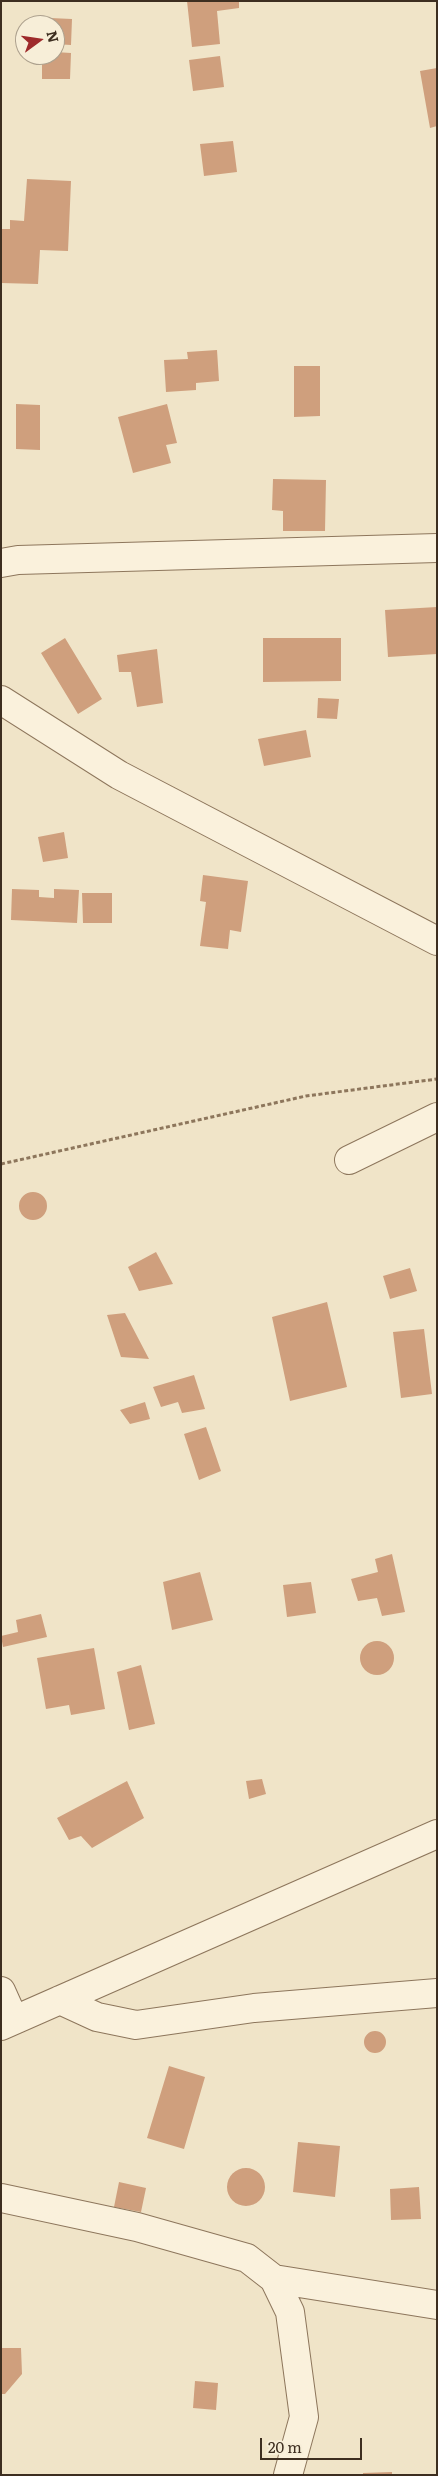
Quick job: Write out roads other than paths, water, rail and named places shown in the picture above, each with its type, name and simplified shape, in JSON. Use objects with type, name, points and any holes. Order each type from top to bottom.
[{"type":"street","points":[[1,563],[18,560],[437,548]]},
{"type":"street","points":[[1,700],[119,775],[437,941]]},
{"type":"street","points":[[349,1160],[437,1117]]},
{"type":"street","points":[[1,1991],[7,2023],[437,1834]]},
{"type":"street","points":[[60,2000],[97,2017],[136,2025],[254,2008],[437,1993]]},
{"type":"street","points":[[1,2198],[137,2227],[247,2258],[274,2279],[290,2312],[304,2417],[288,2475]]},
{"type":"street","points":[[274,2279],[437,2305]]}]
